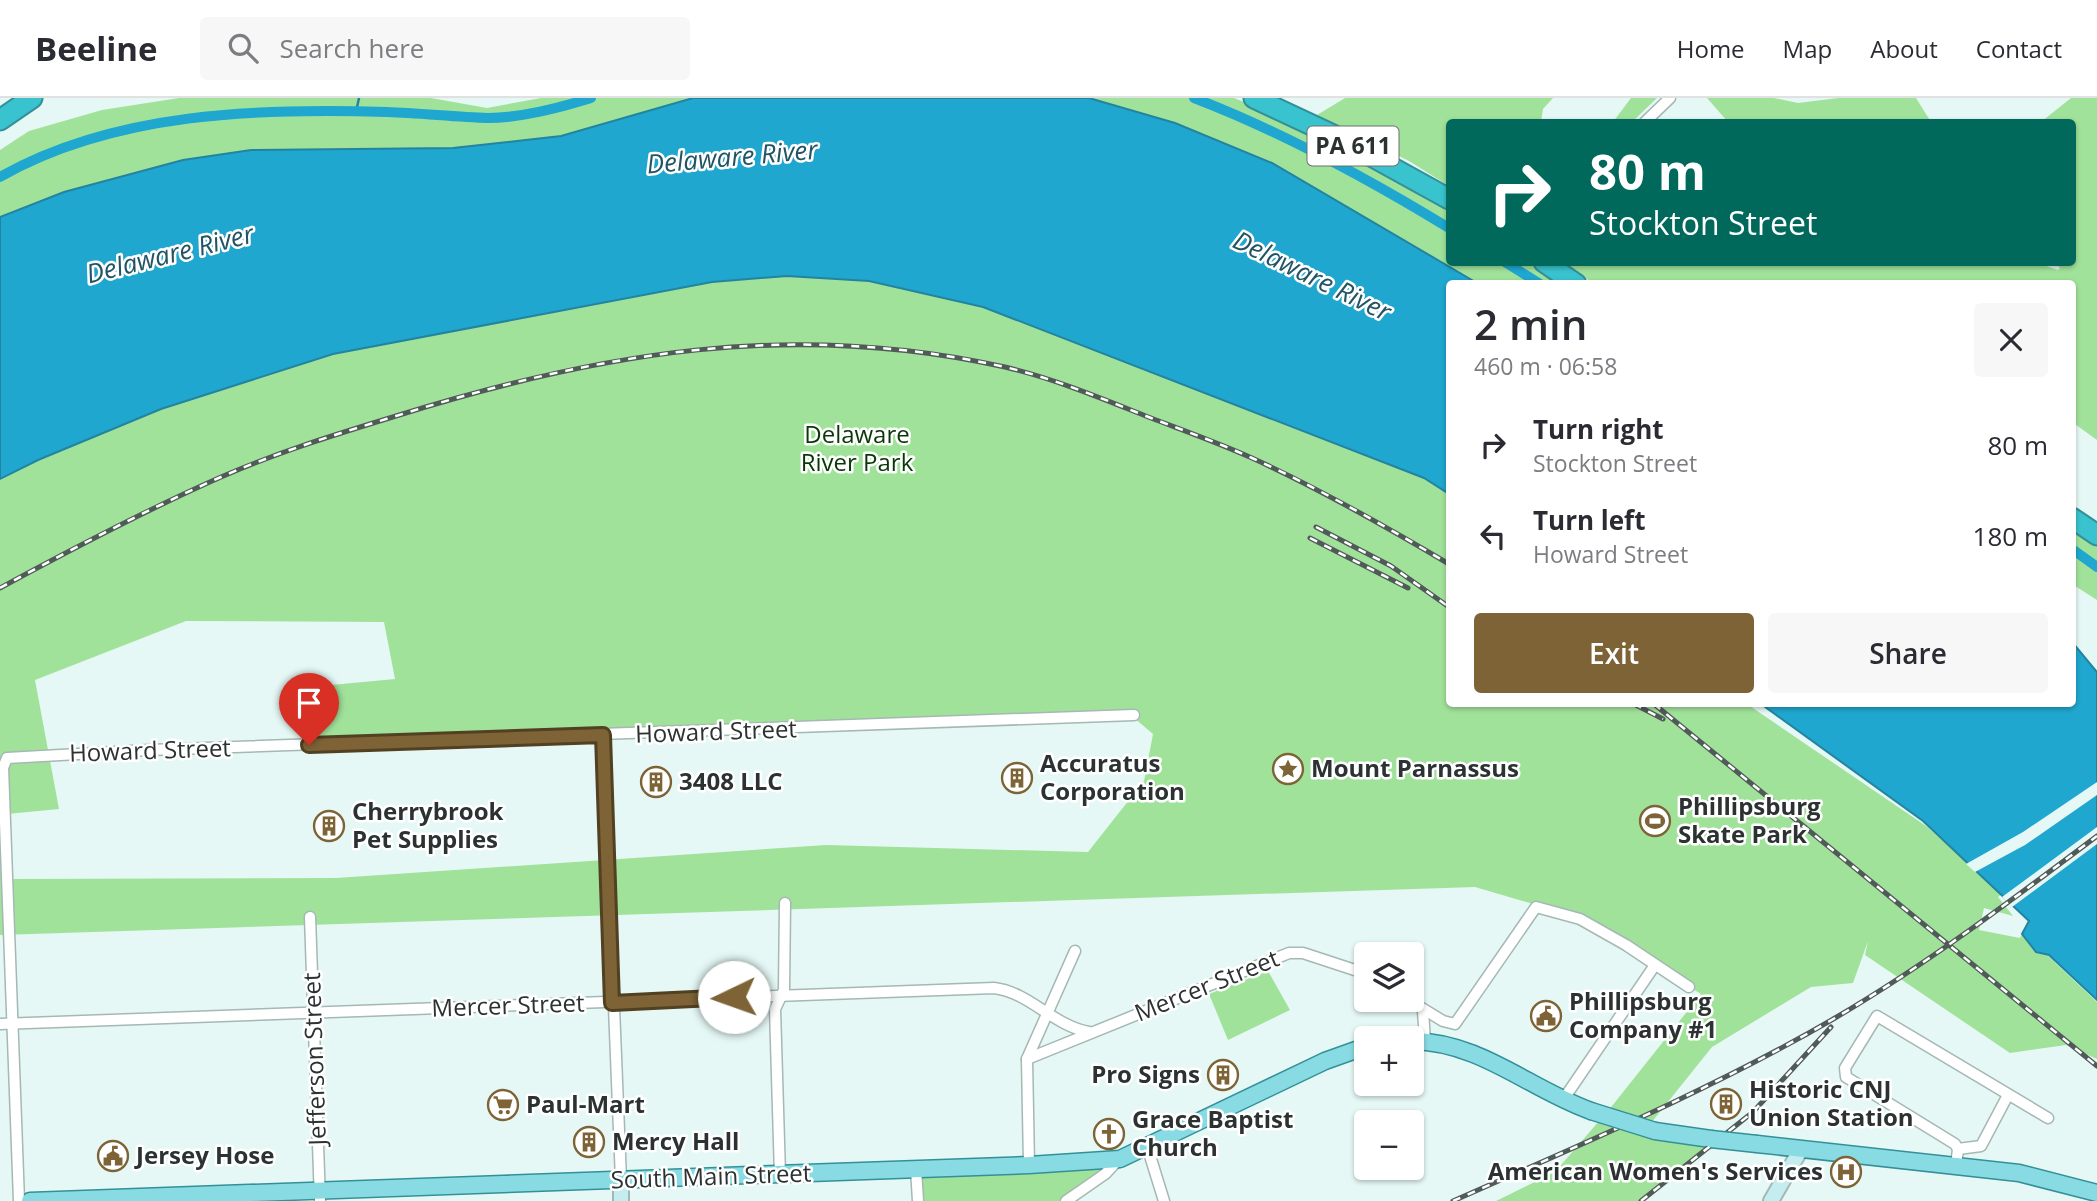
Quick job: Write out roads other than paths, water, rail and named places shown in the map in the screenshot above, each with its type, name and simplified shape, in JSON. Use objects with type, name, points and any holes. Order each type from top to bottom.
[{"type":"highway","points":[[0,120],[32,98]]},
{"type":"highway","name":"PA 611","points":[[1254,98],[1333,135],[1446,197]]},
{"type":"highway","points":[[1550,266],[1570,280]]},
{"type":"highway","points":[[2076,521],[2097,535]]},
{"type":"main road","points":[[1424,1042],[1481,1055],[1563,1100],[1655,1131],[2019,1172],[2097,1193]]},
{"type":"main road","name":"South Main Street","points":[[30,1201],[319,1197],[621,1180],[1029,1165],[1120,1159],[1325,1061],[1354,1051]]},
{"type":"street","points":[[1648,119],[1670,98]]},
{"type":"street","name":"Howard Street","points":[[12,1023],[3,768],[6,760],[27,755],[1134,715]]},
{"type":"street","points":[[603,735],[621,1201]]},
{"type":"street","points":[[780,1175],[775,1009],[782,995],[785,903]]},
{"type":"street","points":[[1424,1011],[1452,1025],[1458,1022],[1536,906],[1580,919],[1689,987]]},
{"type":"street","name":"Jefferson Street","points":[[310,917],[319,1197]]},
{"type":"street","points":[[1029,1165],[1027,1059],[1075,951]]},
{"type":"street","name":"Mercer Street","points":[[1027,1059],[1289,953],[1303,953],[1354,970]]},
{"type":"street","points":[[1563,1100],[1655,965]]},
{"type":"street","name":"Mercer Street","points":[[0,1024],[993,988],[1010,992],[1071,1026],[1089,1032]]},
{"type":"street","points":[[2008,1095],[1981,1146],[1958,1149],[1947,1139],[1850,1081],[1846,1077],[1846,1068],[1877,1016],[2048,1118]]},
{"type":"street","points":[[12,1023],[19,1201]]},
{"type":"street","points":[[1147,1146],[1164,1201]]},
{"type":"street","points":[[1771,1201],[1801,1149]]},
{"type":"street","points":[[1956,1166],[1958,1149]]},
{"type":"street","points":[[1066,1201],[1105,1174],[1120,1159]]},
{"type":"street","points":[[916,1169],[918,1201]]},
{"type":"street","points":[[2092,1201],[2097,1193]]},
{"type":"water","name":"Delaware River","points":[[693,98],[1089,98],[1175,123],[1272,163],[1472,280],[1446,280],[1446,492],[1424,478],[983,307],[869,281],[787,276],[712,282],[333,354],[161,409],[38,460],[0,479],[0,217],[64,192],[183,160],[251,150],[453,148],[561,136]]},
{"type":"water","points":[[2076,647],[2097,672],[2097,1000],[2049,955],[2036,952],[2022,934],[2029,921],[1923,821],[1765,707],[2076,707]]},
{"type":"waterway","points":[[356,112],[359,98]]},
{"type":"waterway","points":[[0,177],[44,155],[91,139],[188,119],[289,111],[501,118],[540,112],[591,98]]},
{"type":"waterway","points":[[1194,98],[1324,157],[1446,226]]},
{"type":"waterway","points":[[1511,266],[1534,280]]},
{"type":"waterway","points":[[2076,552],[2097,567]]},
{"type":"railway","points":[[0,588],[109,530],[221,477],[286,451],[352,430],[472,394],[548,375],[623,360],[698,350],[773,345],[849,346],[926,353],[1005,367],[1043,377],[1252,458],[1352,508],[1446,562]]},
{"type":"railway","points":[[1316,527],[1391,566],[1446,605]]},
{"type":"railway","points":[[1310,538],[1408,588]]},
{"type":"railway","points":[[1640,707],[1663,719]]},
{"type":"railway","points":[[1658,707],[2097,1066]]},
{"type":"railway","points":[[1453,1201],[1695,1092],[1835,1018],[1936,954],[2097,836]]},
{"type":"railway","points":[[1641,1201],[1753,1112],[1831,1027]]},
{"type":"place","name":"Mount Parnassus","points":[[1288,769]]},
{"type":"place","name":"Accuratus Corporation","points":[[1017,778]]},
{"type":"place","name":"3408 LLC","points":[[656,782]]},
{"type":"place","name":"Phillipsburg Skate Park","points":[[1655,821]]},
{"type":"place","name":"Cherrybrook Pet Supplies","points":[[329,826]]},
{"type":"place","name":"Phillipsburg Company #1","points":[[1546,1016]]},
{"type":"place","name":"Pro Signs","points":[[1223,1075]]},
{"type":"place","name":"Historic CNJ Union Station","points":[[1726,1104]]},
{"type":"place","name":"Paul-Mart","points":[[503,1105]]},
{"type":"place","name":"Grace Baptist Church","points":[[1109,1134]]},
{"type":"place","name":"Mercy Hall","points":[[589,1142]]},
{"type":"place","name":"Jersey Hose","points":[[113,1156]]},
{"type":"place","name":"American Women's Services","points":[[1846,1172]]},
{"type":"park label","name":"Delaware River Park","points":[[857,449]]}]
